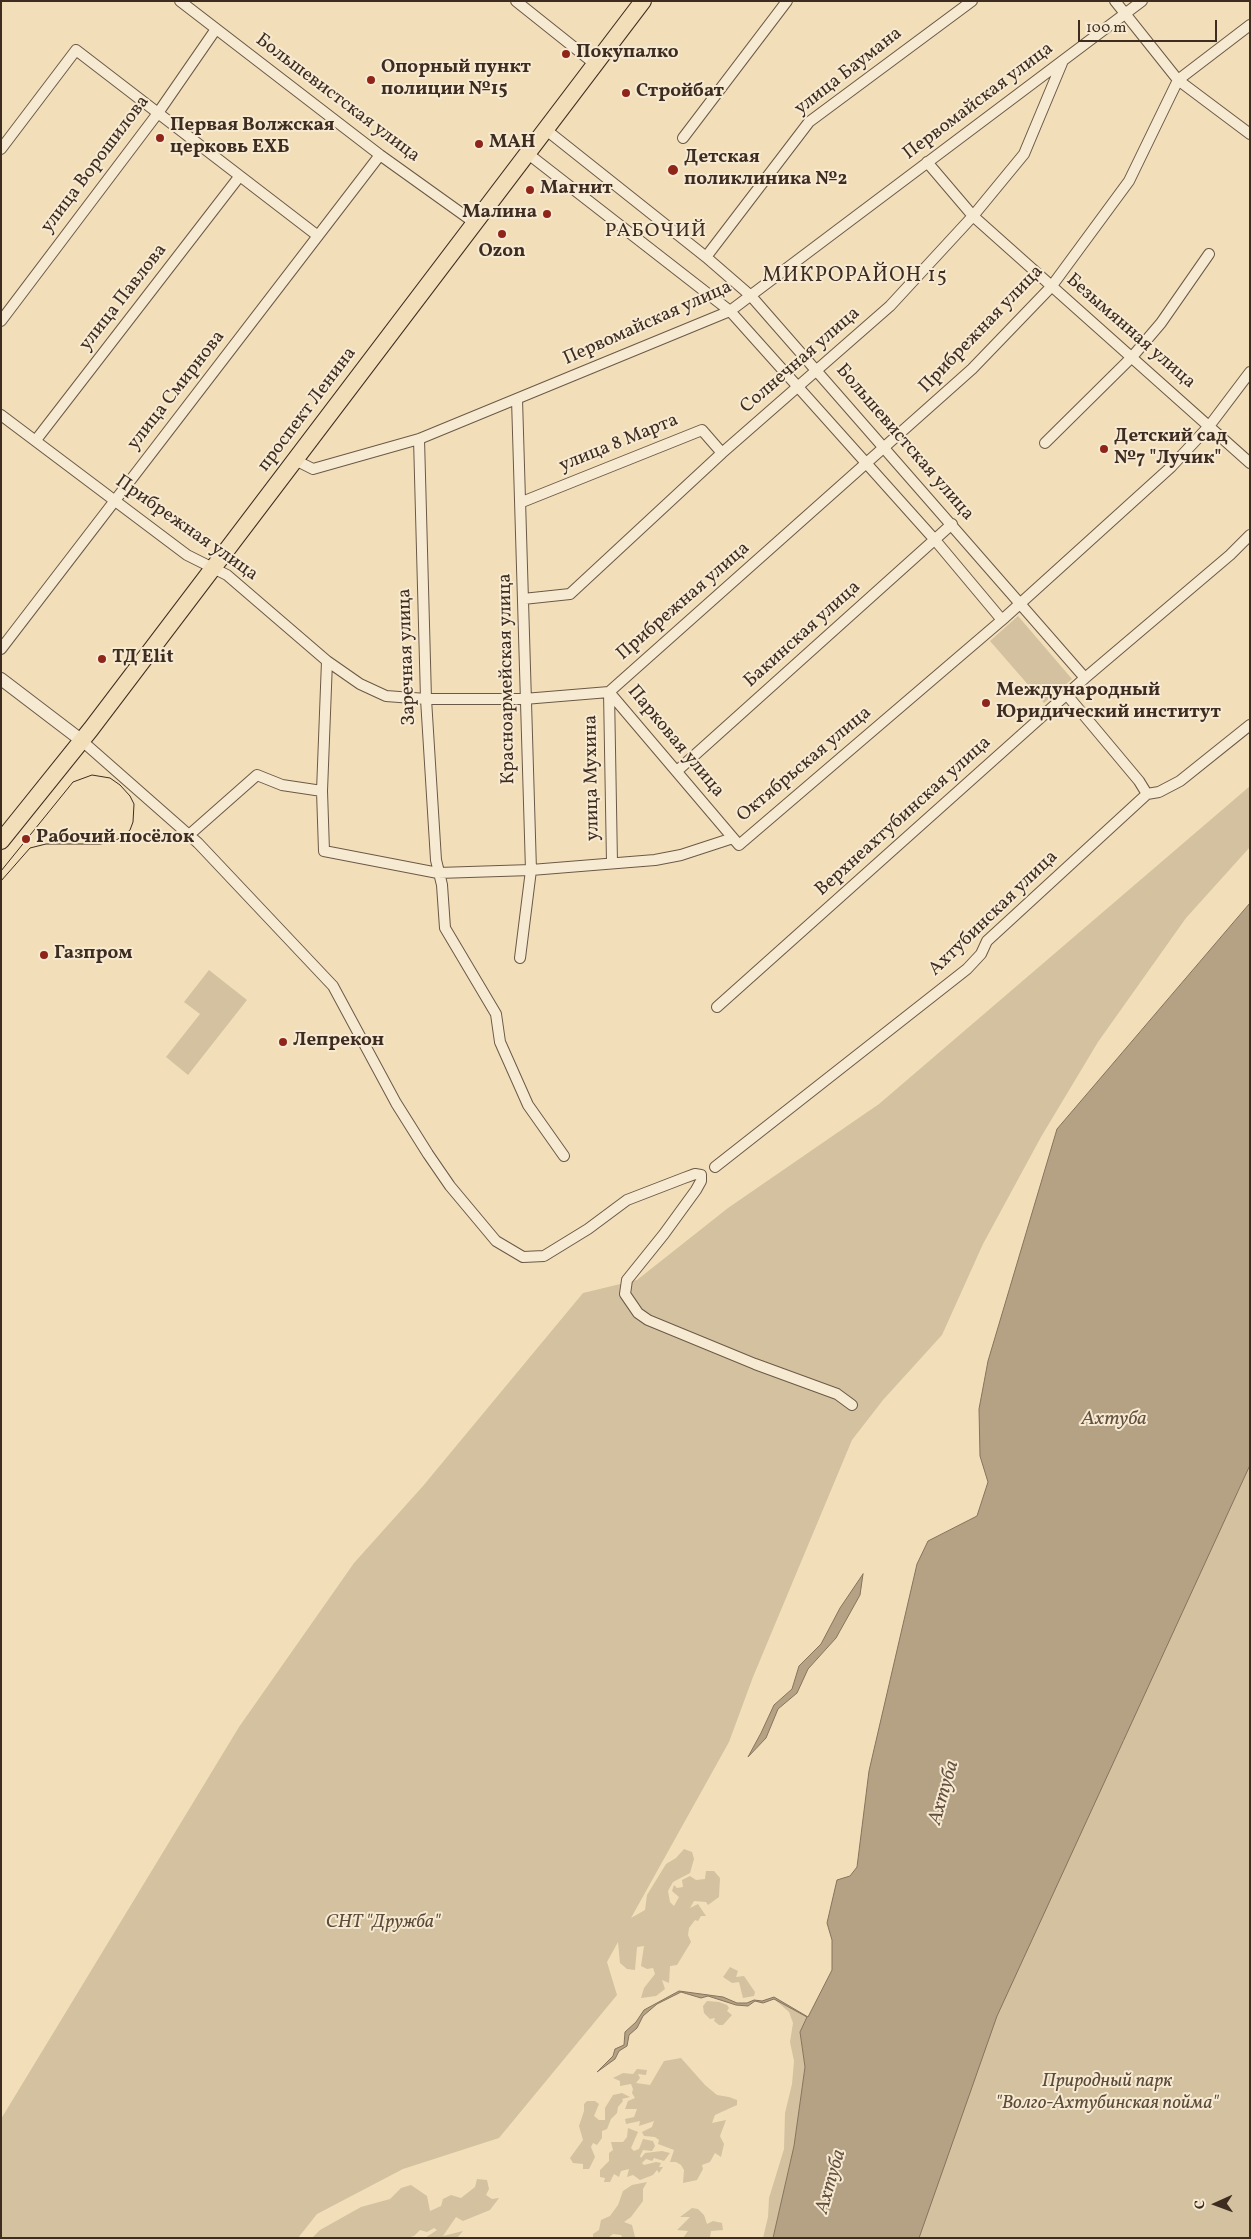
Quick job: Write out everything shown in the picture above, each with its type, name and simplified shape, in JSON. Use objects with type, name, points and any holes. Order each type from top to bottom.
[{"type":"main road","name":"проспект Ленина","points":[[1,841],[213,568],[643,1]]},
{"type":"street","name":"Большевистская улица","points":[[180,1],[380,155],[475,223]]},
{"type":"street","points":[[516,1],[595,64]]},
{"type":"street","points":[[684,138],[787,1]]},
{"type":"street","name":"улица Баумана","points":[[706,257],[809,122],[972,1]]},
{"type":"street","points":[[1115,1],[1178,80],[1250,134]]},
{"type":"street","name":"Первомайская улица","points":[[295,460],[313,469],[419,439],[730,311],[1142,1]]},
{"type":"street","name":"Прибрежная улица","points":[[1,414],[187,555],[227,575],[327,661],[360,684],[386,696],[426,700],[524,699],[609,692],[886,448],[972,369],[1051,287],[1129,181],[1178,80],[1250,25]]},
{"type":"street","name":"улица Ворошилова","points":[[1,320],[158,113],[216,28]]},
{"type":"street","points":[[1,149],[76,50],[318,236]]},
{"type":"street","name":"Солнечная улица","points":[[523,599],[570,594],[722,453],[890,306],[973,216],[1024,154],[1062,62]]},
{"type":"street","name":"Большевистская улица","points":[[546,129],[752,296],[1085,678]]},
{"type":"street","points":[[527,153],[730,311],[935,540],[1002,620]]},
{"type":"street","name":"улица Смирнова","points":[[1,648],[380,155]]},
{"type":"street","name":"Безымянная улица","points":[[926,162],[973,216],[1250,462]]},
{"type":"street","name":"улица Павлова","points":[[36,440],[240,177]]},
{"type":"street","points":[[1045,443],[1132,357],[1162,322],[1209,254]]},
{"type":"street","name":"Октябрьская улица","points":[[327,661],[322,791],[324,851],[438,873],[531,870],[681,855],[733,838],[739,845],[1002,620],[1171,467],[1210,426],[1250,372]]},
{"type":"street","name":"Красноармейская улица","points":[[517,399],[522,502],[524,699],[531,870],[520,958]]},
{"type":"street","name":"улица 8 Марта","points":[[522,502],[702,430],[722,453]]},
{"type":"street","name":"Заречная улица","points":[[419,439],[426,700],[438,873],[442,885],[445,928],[496,1014],[500,1042],[528,1105],[564,1156]]},
{"type":"street","name":"Бакинская улица","points":[[677,771],[952,524]]},
{"type":"street","name":"Верхнеахтубинская улица","points":[[717,1007],[1085,678],[1230,555],[1250,535]]},
{"type":"street","points":[[1,679],[81,740],[189,835],[333,986],[396,1103],[428,1154],[450,1186],[496,1241],[523,1257],[544,1256],[588,1229],[627,1200],[695,1174],[701,1175],[701,1181],[696,1190],[627,1280],[625,1294],[638,1313],[648,1320],[755,1364],[837,1394],[852,1405]]},
{"type":"street","name":"Парковая улица","points":[[609,692],[733,838]]},
{"type":"street","name":"улица Мухина","points":[[609,692],[612,863]]},
{"type":"street","points":[[1067,695],[1128,767],[1147,794]]},
{"type":"street","name":"Ахтубинская улица","points":[[715,1166],[967,969],[981,954],[987,941],[1147,794],[1158,792],[1180,781],[1250,725]]},
{"type":"street","points":[[189,835],[257,775],[282,785],[322,791]]},
{"type":"green space","points":[[1018,616],[1072,679],[1044,703],[990,641]]},
{"type":"green space","name":"СНТ \"Дружба\"","points":[[1250,786],[1250,847],[1186,918],[1098,1042],[1041,1137],[983,1244],[942,1335],[883,1400],[852,1440],[753,1677],[729,1742],[631,1918],[645,1910],[647,1895],[666,1864],[676,1858],[684,1849],[692,1852],[694,1859],[690,1873],[673,1882],[668,1891],[670,1902],[674,1906],[679,1897],[672,1891],[674,1885],[677,1888],[683,1887],[682,1880],[690,1876],[696,1880],[705,1879],[706,1871],[714,1871],[720,1878],[719,1897],[708,1905],[706,1902],[694,1901],[690,1908],[698,1904],[706,1916],[701,1916],[698,1921],[695,1920],[689,1928],[688,1935],[691,1942],[677,1965],[670,1966],[669,1983],[662,1980],[665,1989],[656,1996],[641,1998],[644,1988],[655,1974],[653,1968],[647,1969],[641,1966],[644,1946],[637,1947],[635,1970],[627,1969],[620,1963],[618,1942],[607,1962],[617,1995],[499,2138],[403,2169],[317,2214],[298,2238],[1,2238],[1,2119],[239,1727],[354,1563],[423,1486],[583,1293],[637,1280],[728,1208],[879,1104]]},
{"type":"green space","points":[[209,970],[247,1000],[188,1075],[166,1057],[200,1014],[184,1002]]},
{"type":"green space","name":"Природный парк \"Волго-Ахтубинская пойма\"","points":[[1250,1435],[1250,2238],[896,2238]]},
{"type":"green space","points":[[730,1967],[738,1971],[736,1977],[744,1976],[755,1992],[754,1996],[743,1998],[739,1982],[732,1983],[723,1977]]},
{"type":"green space","points":[[774,1999],[808,2017],[800,2032],[805,2067],[794,2146],[773,2238],[763,2238],[768,2217],[769,2198],[784,2149],[785,2113],[792,2084],[794,2061],[790,2042],[793,2023],[789,2012]]},
{"type":"green space","points":[[707,2001],[719,2002],[727,2005],[729,2008],[727,2011],[732,2015],[723,2025],[719,2025],[714,2021],[715,2018],[710,2019],[704,2013],[703,2006]]},
{"type":"green space","points":[[681,2058],[705,2085],[717,2095],[737,2100],[737,2105],[715,2115],[712,2123],[726,2120],[720,2136],[724,2144],[721,2157],[715,2153],[710,2162],[702,2165],[703,2169],[697,2180],[683,2183],[684,2170],[681,2165],[676,2162],[670,2162],[674,2150],[658,2144],[659,2140],[655,2137],[644,2136],[642,2132],[652,2127],[654,2121],[639,2126],[640,2121],[626,2124],[625,2119],[634,2117],[637,2109],[625,2109],[628,2101],[635,2098],[632,2093],[633,2089],[631,2084],[620,2086],[620,2081],[613,2078],[623,2073],[633,2074],[637,2069],[647,2070],[646,2075],[638,2074],[640,2078],[636,2083],[650,2085],[664,2061]]},
{"type":"green space","points":[[622,2093],[630,2097],[622,2099],[623,2101],[618,2107],[617,2113],[611,2119],[607,2129],[602,2131],[602,2138],[597,2145],[593,2143],[591,2147],[595,2157],[589,2169],[583,2169],[583,2164],[573,2163],[570,2158],[583,2140],[579,2126],[584,2111],[584,2104],[587,2101],[595,2101],[599,2104],[594,2116],[599,2120],[605,2120],[605,2108],[613,2095]]},
{"type":"green space","points":[[628,2128],[638,2132],[631,2148],[634,2151],[639,2149],[643,2139],[653,2141],[655,2146],[652,2151],[643,2150],[641,2158],[645,2153],[662,2151],[670,2153],[664,2161],[654,2158],[652,2161],[646,2159],[642,2163],[644,2165],[656,2162],[661,2163],[659,2167],[663,2167],[659,2173],[657,2170],[653,2175],[640,2180],[633,2175],[627,2177],[629,2169],[621,2171],[619,2177],[614,2174],[610,2182],[604,2182],[605,2178],[600,2177],[600,2170],[609,2161],[609,2153],[613,2150],[611,2142],[623,2142],[627,2137]]},
{"type":"green space","points":[[477,2179],[487,2180],[489,2189],[486,2195],[492,2199],[499,2198],[490,2210],[463,2221],[456,2217],[443,2236],[463,2231],[457,2238],[425,2238],[437,2230],[434,2228],[427,2232],[420,2230],[414,2236],[406,2238],[312,2238],[320,2230],[361,2207],[390,2199],[401,2188],[411,2185],[427,2196],[430,2211],[441,2206],[443,2199],[451,2195],[461,2198],[475,2187]]},
{"type":"green space","points":[[647,2182],[643,2189],[643,2201],[631,2217],[624,2222],[632,2225],[635,2237],[623,2238],[621,2235],[613,2234],[608,2238],[593,2238],[593,2234],[599,2230],[601,2220],[610,2216],[618,2205],[623,2191],[632,2185]]},
{"type":"green space","points":[[692,2208],[698,2209],[704,2215],[707,2224],[713,2221],[722,2223],[723,2230],[711,2231],[710,2238],[683,2238],[688,2231],[677,2230],[690,2217],[680,2217]]},
{"type":"water","name":"Ахтуба","points":[[1250,903],[1250,1465],[997,2016],[919,2238],[773,2238],[794,2146],[805,2067],[800,2032],[807,2017],[774,1999],[763,2003],[755,2001],[748,2006],[736,2005],[708,1996],[701,1998],[681,1992],[657,2004],[643,2016],[637,2028],[629,2035],[627,2046],[619,2051],[615,2059],[597,2072],[613,2056],[615,2049],[624,2045],[625,2032],[636,2022],[644,2010],[679,1991],[723,1997],[737,2003],[747,2003],[754,2000],[762,2001],[774,1997],[808,2017],[832,1970],[832,1940],[827,1923],[837,1880],[850,1876],[857,1867],[869,1771],[917,1564],[928,1541],[977,1516],[988,1482],[980,1456],[979,1409],[988,1361],[1057,1129]]},
{"type":"water","points":[[863,1574],[860,1595],[836,1638],[808,1669],[797,1693],[778,1709],[766,1738],[748,1757],[774,1705],[792,1689],[799,1666],[821,1644],[840,1608]]},
{"type":"tram line","points":[[1,871],[73,782],[92,775],[110,778],[130,796],[134,804],[133,822],[130,830],[122,837],[112,842],[100,844],[46,844],[30,848],[1,881]]},
{"type":"place","name":"Покупалко","points":[[566,54]]},
{"type":"place","name":"Опорный пункт полиции №15","points":[[371,80]]},
{"type":"place","name":"Стройбат","points":[[626,93]]},
{"type":"place","name":"Первая Волжская церковь ЕХБ","points":[[160,138]]},
{"type":"place","name":"МАН","points":[[479,144]]},
{"type":"place","name":"Детская поликлиника №2","points":[[673,170]]},
{"type":"place","name":"Магнит","points":[[530,190]]},
{"type":"place","name":"Малина","points":[[547,214]]},
{"type":"place","name":"Ozon","points":[[502,234]]},
{"type":"place","name":"Детский сад №7 \"Лучик\"","points":[[1104,449]]},
{"type":"place","name":"ТД Elit","points":[[102,659]]},
{"type":"place","name":"Международный Юридический институт","points":[[986,703]]},
{"type":"place","name":"Рабочий посёлок","points":[[26,839]]},
{"type":"place","name":"Газпром","points":[[44,955]]},
{"type":"place","name":"Лепрекон","points":[[283,1042]]},
{"type":"district","name":"РАБОЧИЙ","points":[[656,232]]},
{"type":"district","name":"МИКРОРАЙОН 15","points":[[855,277]]}]
